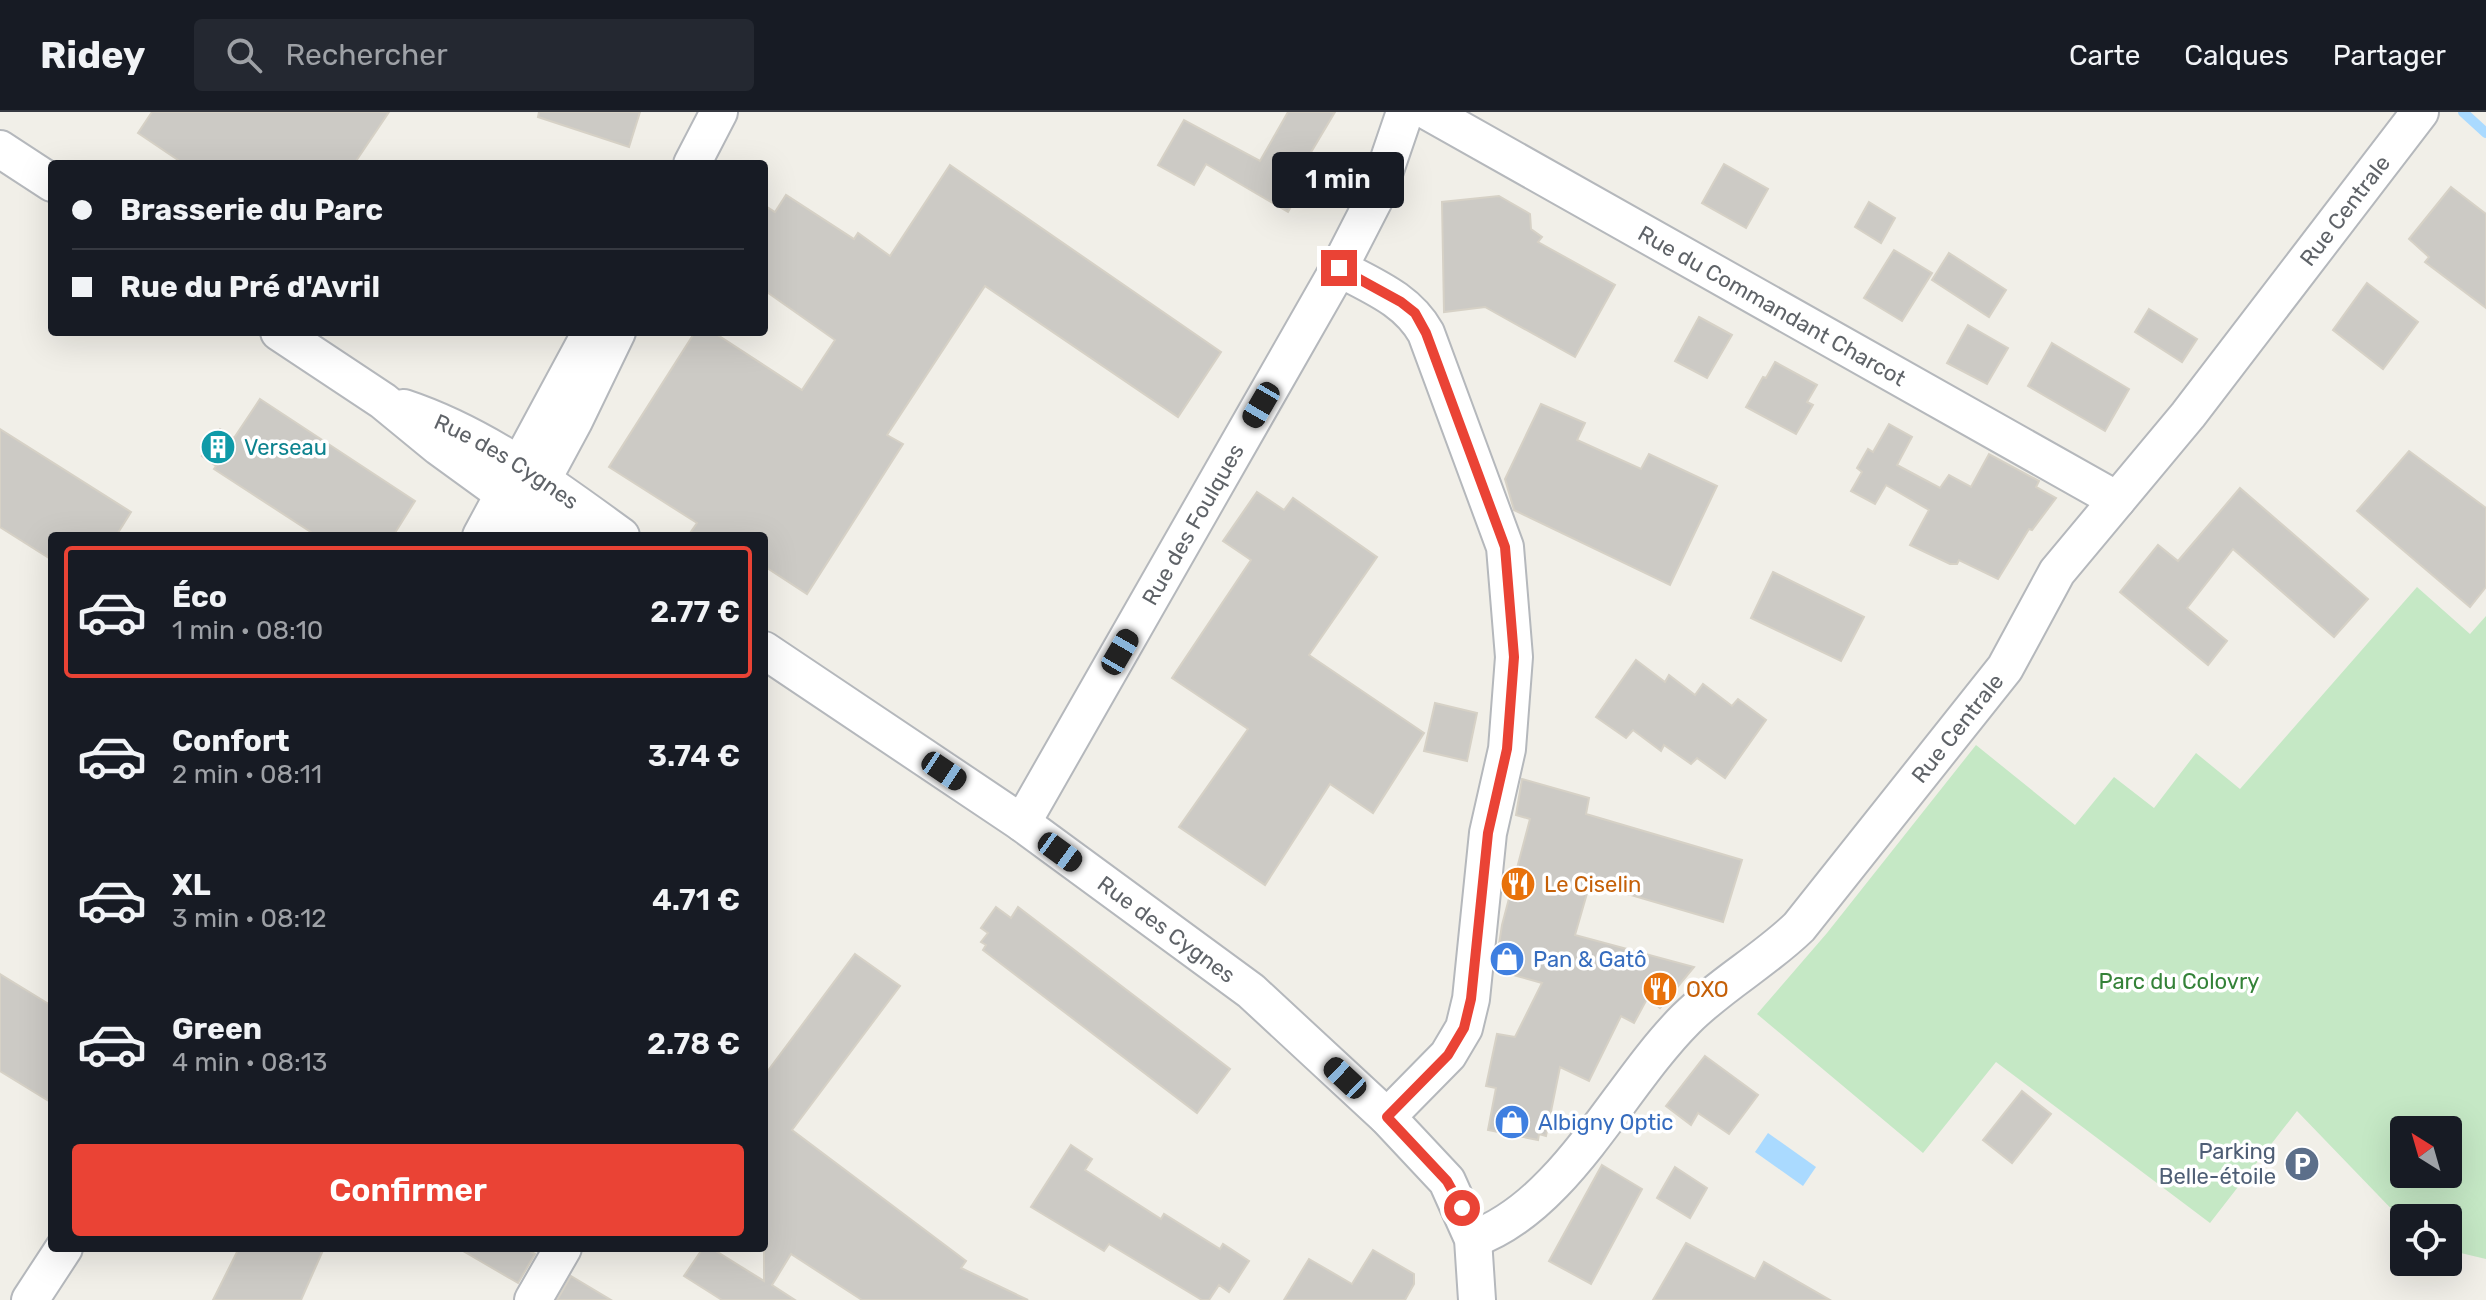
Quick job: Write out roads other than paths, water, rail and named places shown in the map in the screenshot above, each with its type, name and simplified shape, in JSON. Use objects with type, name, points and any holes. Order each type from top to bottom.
[{"type":"street","points":[[694,160],[719,112]]},
{"type":"street","name":"Rue des Foulques","points":[[1022,823],[1339,268],[1377,194],[1405,112]]},
{"type":"street","name":"Rue du Commandant Charcot","points":[[1429,112],[2117,500]]},
{"type":"street","name":"Rue Centrale","points":[[1473,1239],[1506,1225],[1546,1193],[1632,1081],[1686,1019],[1768,958],[1799,927],[1976,708],[2005,668],[2057,572],[2196,404],[2420,112]]},
{"type":"street","points":[[0,149],[48,180]]},
{"type":"street","points":[[1339,268],[1401,302],[1415,313],[1426,333],[1505,547],[1511,598],[1514,657],[1507,749],[1488,833],[1471,999],[1464,1028],[1448,1055],[1387,1117]]},
{"type":"street","name":"Rue des Cygnes","points":[[285,336],[383,401],[439,447],[521,497],[566,532]]},
{"type":"street","points":[[521,497],[589,336]]},
{"type":"street","points":[[485,532],[521,497],[615,336]]},
{"type":"street","name":"Rue des Cygnes","points":[[521,497],[611,532]]},
{"type":"street","name":"Rue des Cygnes","points":[[768,653],[1022,823],[1251,991],[1387,1117],[1447,1181],[1473,1239]]},
{"type":"street","points":[[1473,1239],[1477,1300]]},
{"type":"street","points":[[30,1300],[61,1252]]},
{"type":"street","points":[[533,1300],[561,1252]]},
{"type":"water","points":[[1768,1133],[1816,1167],[1803,1186],[1755,1152]]},
{"type":"waterway","points":[[2463,112],[2486,133]]},
{"type":"place","name":"Verseau","points":[[218,447]]},
{"type":"place","name":"Le Ciselin","points":[[1518,884]]},
{"type":"place","name":"Pan & Gatô","points":[[1507,959]]},
{"type":"place","name":"OXO","points":[[1660,989]]},
{"type":"place","name":"Albigny Optic","points":[[1512,1122]]},
{"type":"place","name":"Parking Belle-étoile","points":[[2302,1164]]},
{"type":"park label","name":"Parc du Colovry","points":[[2179,981]]}]
